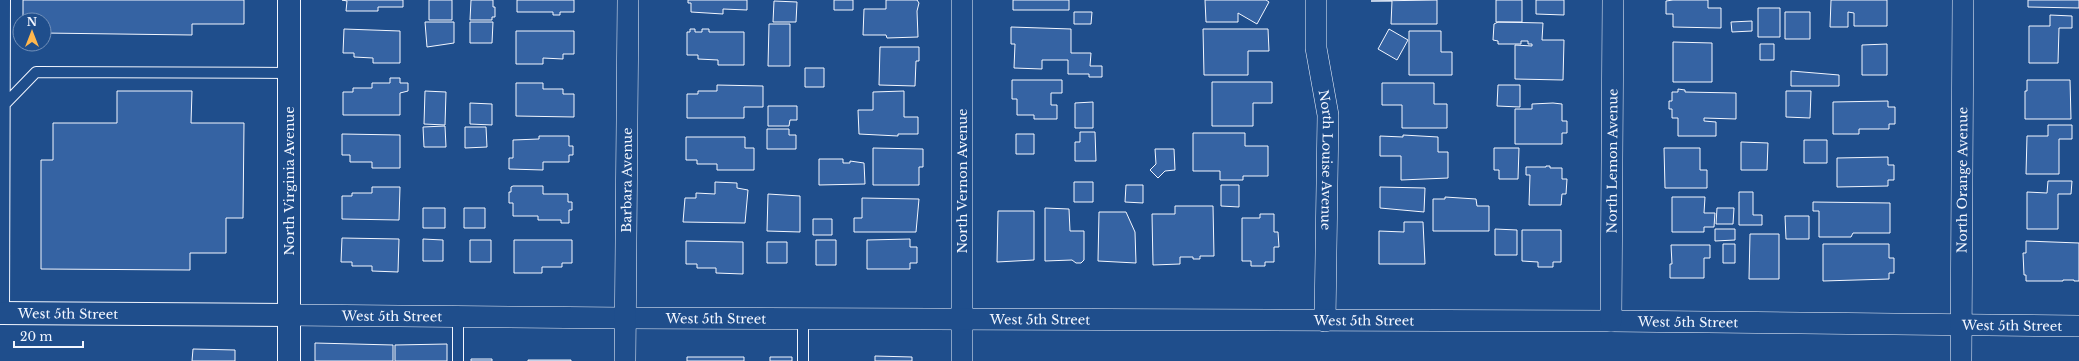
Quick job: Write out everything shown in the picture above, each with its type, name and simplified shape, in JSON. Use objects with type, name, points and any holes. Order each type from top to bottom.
[{"type":"street","name":"North Virginia Avenue","points":[[288,361],[289,0]]},
{"type":"street","name":"Barbara Avenue","points":[[625,361],[628,0]]},
{"type":"street","name":"North Vernon Avenue","points":[[962,0],[962,361]]},
{"type":"street","name":"North Louise Avenue","points":[[1316,0],[1316,48],[1328,115],[1325,321]]},
{"type":"street","name":"North Lemon Avenue","points":[[1611,321],[1613,0]]},
{"type":"street","name":"North Orange Avenue","points":[[1961,361],[1964,0]]},
{"type":"street","name":"West 5th Street","points":[[2,313],[803,319],[1611,321],[1962,326],[2079,326]]},
{"type":"lane","points":[[2,313],[5,0]]},
{"type":"lane","points":[[5,104],[36,72],[289,73]]},
{"type":"lane","points":[[458,316],[458,361]]},
{"type":"lane","points":[[803,319],[803,361]]},
{"type":"building","points":[[23,0],[244,0],[244,24],[192,24],[192,35],[52,33],[52,12],[23,12]]},
{"type":"building","points":[[342,0],[403,0],[403,7],[378,7],[378,11],[346,11],[347,1]]},
{"type":"building","points":[[429,0],[452,0],[452,20],[429,20]]},
{"type":"building","points":[[471,0],[493,0],[495,17],[492,17],[492,20],[470,20]]},
{"type":"building","points":[[517,0],[574,0],[574,12],[560,12],[560,15],[553,15],[553,12],[517,12]]},
{"type":"building","points":[[688,0],[747,0],[747,10],[723,9],[723,14],[691,12],[691,3],[688,3]]},
{"type":"building","points":[[834,0],[853,0],[853,10],[834,10]]},
{"type":"building","points":[[886,0],[917,0],[919,3],[917,11],[918,37],[887,38],[886,35],[863,35],[864,9],[886,9]]},
{"type":"building","points":[[1013,0],[1069,0],[1069,10],[1013,10]]},
{"type":"building","points":[[1205,0],[1266,0],[1269,2],[1257,24],[1238,13],[1238,22],[1206,22]]},
{"type":"building","points":[[1437,0],[1437,24],[1391,24],[1392,1],[1371,1]]},
{"type":"building","points":[[1496,0],[1522,0],[1522,22],[1496,22]]},
{"type":"building","points":[[1536,0],[1564,0],[1564,15],[1536,14]]},
{"type":"building","points":[[1708,0],[1708,8],[1721,8],[1721,28],[1673,27],[1673,14],[1666,14],[1666,1]]},
{"type":"building","points":[[1831,0],[1887,0],[1887,26],[1854,26],[1854,13],[1848,12],[1848,27],[1830,27]]},
{"type":"building","points":[[2028,0],[2079,0],[2079,8],[2028,7]]},
{"type":"building","points":[[774,1],[797,2],[796,22],[773,22]]},
{"type":"building","points":[[1758,8],[1780,8],[1780,37],[1758,37]]},
{"type":"building","points":[[1074,12],[1092,12],[1091,24],[1074,24]]},
{"type":"building","points":[[1785,12],[1810,12],[1810,39],[1785,39]]},
{"type":"building","points":[[2050,15],[2072,16],[2072,28],[2059,28],[2058,63],[2029,63],[2029,26],[2050,26]]},
{"type":"building","points":[[1752,21],[1752,31],[1732,32],[1731,22]]},
{"type":"building","points":[[425,22],[454,22],[454,43],[427,47]]},
{"type":"building","points":[[470,22],[493,22],[492,43],[470,43]]},
{"type":"building","points":[[1498,22],[1543,23],[1542,40],[1564,40],[1563,80],[1515,79],[1515,45],[1532,46],[1532,44],[1528,44],[1528,41],[1521,41],[1521,44],[1498,44],[1498,41],[1493,40],[1494,24]]},
{"type":"building","points":[[769,24],[790,24],[790,66],[768,66]]},
{"type":"building","points":[[1011,27],[1071,29],[1071,53],[1091,53],[1090,66],[1102,66],[1102,77],[1089,77],[1089,74],[1068,74],[1068,60],[1042,60],[1042,69],[1014,68],[1015,44],[1011,44]]},
{"type":"building","points":[[344,29],[400,31],[400,63],[373,63],[373,58],[354,57],[354,53],[343,53]]},
{"type":"building","points":[[690,29],[695,29],[695,32],[702,32],[702,29],[709,29],[709,32],[744,32],[744,65],[718,65],[718,60],[698,59],[698,55],[687,55],[687,32],[690,32]]},
{"type":"building","points":[[1203,29],[1268,29],[1269,51],[1248,51],[1248,75],[1204,75]]},
{"type":"building","points":[[1389,29],[1408,40],[1397,60],[1378,49]]},
{"type":"building","points":[[516,31],[574,31],[574,54],[563,54],[563,59],[543,58],[543,64],[516,64]]},
{"type":"building","points":[[1409,31],[1441,31],[1441,52],[1452,52],[1452,75],[1409,75]]},
{"type":"building","points":[[1673,42],[1712,43],[1712,82],[1673,82]]},
{"type":"building","points":[[1760,44],[1774,44],[1774,60],[1760,60]]},
{"type":"building","points":[[1887,44],[1887,75],[1862,75],[1862,45]]},
{"type":"building","points":[[880,47],[919,47],[919,61],[916,61],[915,86],[879,85]]},
{"type":"building","points":[[805,68],[824,68],[824,87],[805,87]]},
{"type":"building","points":[[1791,71],[1839,75],[1839,86],[1791,86]]},
{"type":"building","points":[[390,78],[400,78],[400,83],[408,83],[408,91],[400,93],[400,115],[343,115],[343,92],[353,92],[353,88],[372,88],[372,83],[390,83]]},
{"type":"building","points":[[1012,80],[1062,80],[1062,93],[1051,93],[1051,105],[1057,105],[1057,119],[1034,119],[1034,115],[1017,115],[1017,99],[1012,99]]},
{"type":"building","points":[[2027,80],[2070,80],[2071,119],[2025,119],[2025,91],[2027,91]]},
{"type":"building","points":[[1212,82],[1272,82],[1272,103],[1253,103],[1253,126],[1212,126]]},
{"type":"building","points":[[516,83],[543,83],[543,89],[563,89],[563,94],[574,94],[574,117],[516,116]]},
{"type":"building","points":[[1382,83],[1434,83],[1434,104],[1447,104],[1447,128],[1402,128],[1402,105],[1382,105]]},
{"type":"building","points":[[717,85],[763,86],[763,107],[744,107],[744,118],[687,118],[687,94],[698,94],[698,91],[717,91]]},
{"type":"building","points":[[1498,85],[1520,85],[1520,107],[1497,106]]},
{"type":"building","points":[[1678,89],[1685,90],[1685,92],[1736,93],[1736,119],[1704,118],[1704,121],[1716,122],[1716,136],[1678,136],[1678,118],[1672,118],[1672,109],[1669,109],[1669,101],[1672,101],[1672,92],[1678,92]]},
{"type":"building","points":[[117,91],[192,91],[191,123],[244,123],[243,218],[226,218],[226,253],[190,253],[190,270],[41,269],[41,160],[53,160],[53,123],[117,123]]},
{"type":"building","points":[[425,91],[446,92],[445,125],[424,124]]},
{"type":"building","points":[[904,91],[904,117],[918,117],[918,134],[898,134],[898,136],[859,134],[858,110],[873,110],[873,92]]},
{"type":"building","points":[[1786,91],[1811,91],[1810,118],[1786,117]]},
{"type":"building","points":[[1888,101],[1888,107],[1895,107],[1895,124],[1889,124],[1889,129],[1859,129],[1859,134],[1833,134],[1833,102]]},
{"type":"building","points":[[1093,102],[1093,128],[1075,128],[1075,103]]},
{"type":"building","points":[[470,103],[492,104],[492,125],[470,124]]},
{"type":"building","points":[[1532,104],[1562,104],[1562,121],[1567,121],[1567,133],[1562,133],[1562,144],[1515,144],[1515,109],[1532,109]]},
{"type":"building","points":[[768,106],[797,106],[797,120],[790,120],[789,126],[768,126]]},
{"type":"building","points":[[2048,125],[2072,125],[2072,139],[2059,139],[2059,174],[2026,174],[2027,136],[2048,136]]},
{"type":"building","points":[[445,126],[446,147],[424,147],[423,127]]},
{"type":"building","points":[[465,127],[486,127],[487,147],[465,148]]},
{"type":"building","points":[[767,129],[789,129],[789,135],[796,135],[796,149],[767,149]]},
{"type":"building","points":[[1080,132],[1095,132],[1096,161],[1075,161],[1075,142],[1080,142]]},
{"type":"building","points":[[1193,133],[1245,133],[1245,146],[1268,146],[1268,176],[1243,176],[1243,180],[1220,180],[1220,171],[1193,171]]},
{"type":"building","points":[[342,134],[400,135],[400,168],[372,168],[372,162],[350,162],[350,155],[342,155]]},
{"type":"building","points":[[1016,134],[1034,134],[1034,154],[1016,154]]},
{"type":"building","points":[[1403,135],[1438,137],[1438,152],[1448,152],[1448,178],[1401,180],[1401,156],[1380,156],[1380,136],[1403,137]]},
{"type":"building","points":[[539,136],[569,136],[569,146],[573,146],[573,155],[569,155],[569,162],[543,162],[543,170],[509,169],[509,158],[513,158],[513,140],[539,139]]},
{"type":"building","points":[[686,137],[745,137],[745,148],[754,148],[754,170],[717,170],[717,164],[697,164],[697,160],[686,160]]},
{"type":"building","points":[[1804,140],[1827,140],[1827,163],[1804,163]]},
{"type":"building","points":[[1741,142],[1768,143],[1767,170],[1741,170]]},
{"type":"building","points":[[873,148],[923,149],[923,167],[919,167],[919,185],[873,185]]},
{"type":"building","points":[[1494,148],[1519,148],[1518,179],[1499,179],[1499,170],[1494,170]]},
{"type":"building","points":[[1664,148],[1700,148],[1700,170],[1707,170],[1707,188],[1665,188]]},
{"type":"building","points":[[1155,149],[1174,149],[1175,170],[1165,171],[1158,178],[1150,170],[1156,164]]},
{"type":"building","points":[[1888,157],[1888,165],[1894,165],[1894,180],[1888,180],[1888,186],[1837,187],[1837,158]]},
{"type":"building","points":[[819,159],[843,159],[843,163],[850,163],[850,161],[864,163],[865,184],[819,185]]},
{"type":"building","points":[[1550,166],[1550,168],[1562,168],[1562,179],[1567,179],[1566,194],[1562,194],[1561,205],[1529,205],[1530,175],[1526,175],[1526,167]]},
{"type":"building","points":[[2048,181],[2072,181],[2071,194],[2058,194],[2058,229],[2027,229],[2027,192],[2047,193]]},
{"type":"building","points":[[715,182],[737,183],[737,188],[748,190],[745,223],[683,222],[685,198],[696,198],[696,193],[715,194]]},
{"type":"building","points":[[1074,182],[1093,182],[1093,202],[1074,202]]},
{"type":"building","points":[[1126,185],[1143,185],[1143,203],[1125,202]]},
{"type":"building","points":[[1221,185],[1239,185],[1239,207],[1221,206]]},
{"type":"building","points":[[543,186],[543,194],[568,194],[568,202],[572,202],[572,210],[569,210],[569,223],[561,223],[561,220],[538,220],[538,216],[513,216],[513,203],[509,203],[509,192],[511,192],[511,187]]},
{"type":"building","points":[[372,187],[400,187],[399,220],[342,219],[342,196],[352,196],[352,193],[372,193]]},
{"type":"building","points":[[1380,187],[1425,188],[1424,212],[1380,208]]},
{"type":"building","points":[[1739,192],[1753,192],[1753,215],[1762,215],[1762,225],[1739,225]]},
{"type":"building","points":[[768,194],[800,196],[800,232],[767,231]]},
{"type":"building","points":[[1445,197],[1476,199],[1477,206],[1489,206],[1489,231],[1433,231],[1433,199],[1445,199]]},
{"type":"building","points":[[1672,197],[1705,197],[1704,213],[1715,213],[1714,227],[1704,227],[1704,232],[1672,232]]},
{"type":"building","points":[[862,198],[919,199],[916,232],[854,232],[854,218],[862,218]]},
{"type":"building","points":[[1813,202],[1890,203],[1890,233],[1853,233],[1851,237],[1819,237],[1819,211],[1813,211]]},
{"type":"building","points":[[1175,206],[1213,206],[1214,256],[1200,256],[1200,259],[1193,259],[1193,257],[1180,257],[1180,264],[1153,265],[1152,214],[1175,214]]},
{"type":"building","points":[[423,208],[445,208],[445,228],[423,228]]},
{"type":"building","points":[[464,208],[485,208],[485,228],[464,228]]},
{"type":"building","points":[[1045,208],[1069,209],[1070,231],[1084,231],[1084,260],[1081,263],[1076,263],[1072,260],[1045,261]]},
{"type":"building","points":[[1717,208],[1734,208],[1733,224],[1716,224]]},
{"type":"building","points":[[998,211],[1034,211],[1034,260],[997,262]]},
{"type":"building","points":[[1099,212],[1126,212],[1135,232],[1136,263],[1098,261]]},
{"type":"building","points":[[1260,214],[1274,214],[1274,232],[1278,232],[1279,247],[1274,247],[1274,262],[1265,262],[1265,266],[1251,266],[1251,261],[1242,261],[1242,218],[1260,218]]},
{"type":"building","points":[[1785,216],[1809,216],[1809,239],[1786,239]]},
{"type":"building","points":[[813,219],[832,219],[832,235],[813,235]]},
{"type":"building","points":[[1404,222],[1423,222],[1425,264],[1379,264],[1379,231],[1404,232]]},
{"type":"building","points":[[1495,229],[1517,230],[1517,255],[1495,255]]},
{"type":"building","points":[[1715,229],[1735,229],[1735,240],[1715,241]]},
{"type":"building","points":[[1522,230],[1561,230],[1561,262],[1553,262],[1553,267],[1538,267],[1538,262],[1522,261]]},
{"type":"building","points":[[1750,234],[1779,234],[1779,279],[1749,279]]},
{"type":"building","points":[[342,238],[399,239],[398,272],[372,271],[372,266],[352,266],[352,262],[341,262]]},
{"type":"building","points":[[423,239],[443,240],[443,261],[423,261]]},
{"type":"building","points":[[910,239],[910,247],[917,247],[917,263],[910,263],[910,269],[867,269],[867,240]]},
{"type":"building","points":[[470,240],[491,240],[491,262],[470,262]]},
{"type":"building","points":[[514,240],[572,240],[572,263],[562,263],[562,267],[542,267],[542,273],[514,273]]},
{"type":"building","points":[[816,240],[836,240],[836,265],[816,265]]},
{"type":"building","points":[[686,241],[743,242],[743,274],[716,273],[716,268],[697,268],[697,264],[686,264]]},
{"type":"building","points":[[2026,241],[2079,243],[2079,281],[2026,281],[2026,275],[2024,275],[2023,253],[2026,253]]},
{"type":"building","points":[[767,242],[787,242],[787,263],[767,263]]},
{"type":"building","points":[[1723,244],[1735,244],[1735,263],[1723,263]]},
{"type":"building","points":[[1823,244],[1889,244],[1889,258],[1894,258],[1894,273],[1889,273],[1889,279],[1823,281]]},
{"type":"building","points":[[1671,245],[1710,245],[1710,258],[1704,258],[1704,278],[1670,278],[1670,264],[1672,264]]},
{"type":"building","points":[[315,343],[393,345],[393,361],[315,361]]},
{"type":"building","points":[[447,344],[447,361],[395,361],[395,345]]},
{"type":"building","points":[[193,349],[235,350],[235,361],[192,361]]},
{"type":"building","points":[[875,356],[912,357],[912,361],[875,361]]},
{"type":"building","points":[[687,357],[744,357],[744,361],[687,361]]},
{"type":"building","points":[[770,357],[792,357],[792,361],[770,361]]},
{"type":"building","points":[[471,359],[492,359],[492,361],[471,361]]},
{"type":"building","points":[[571,360],[571,361],[528,361]]}]
